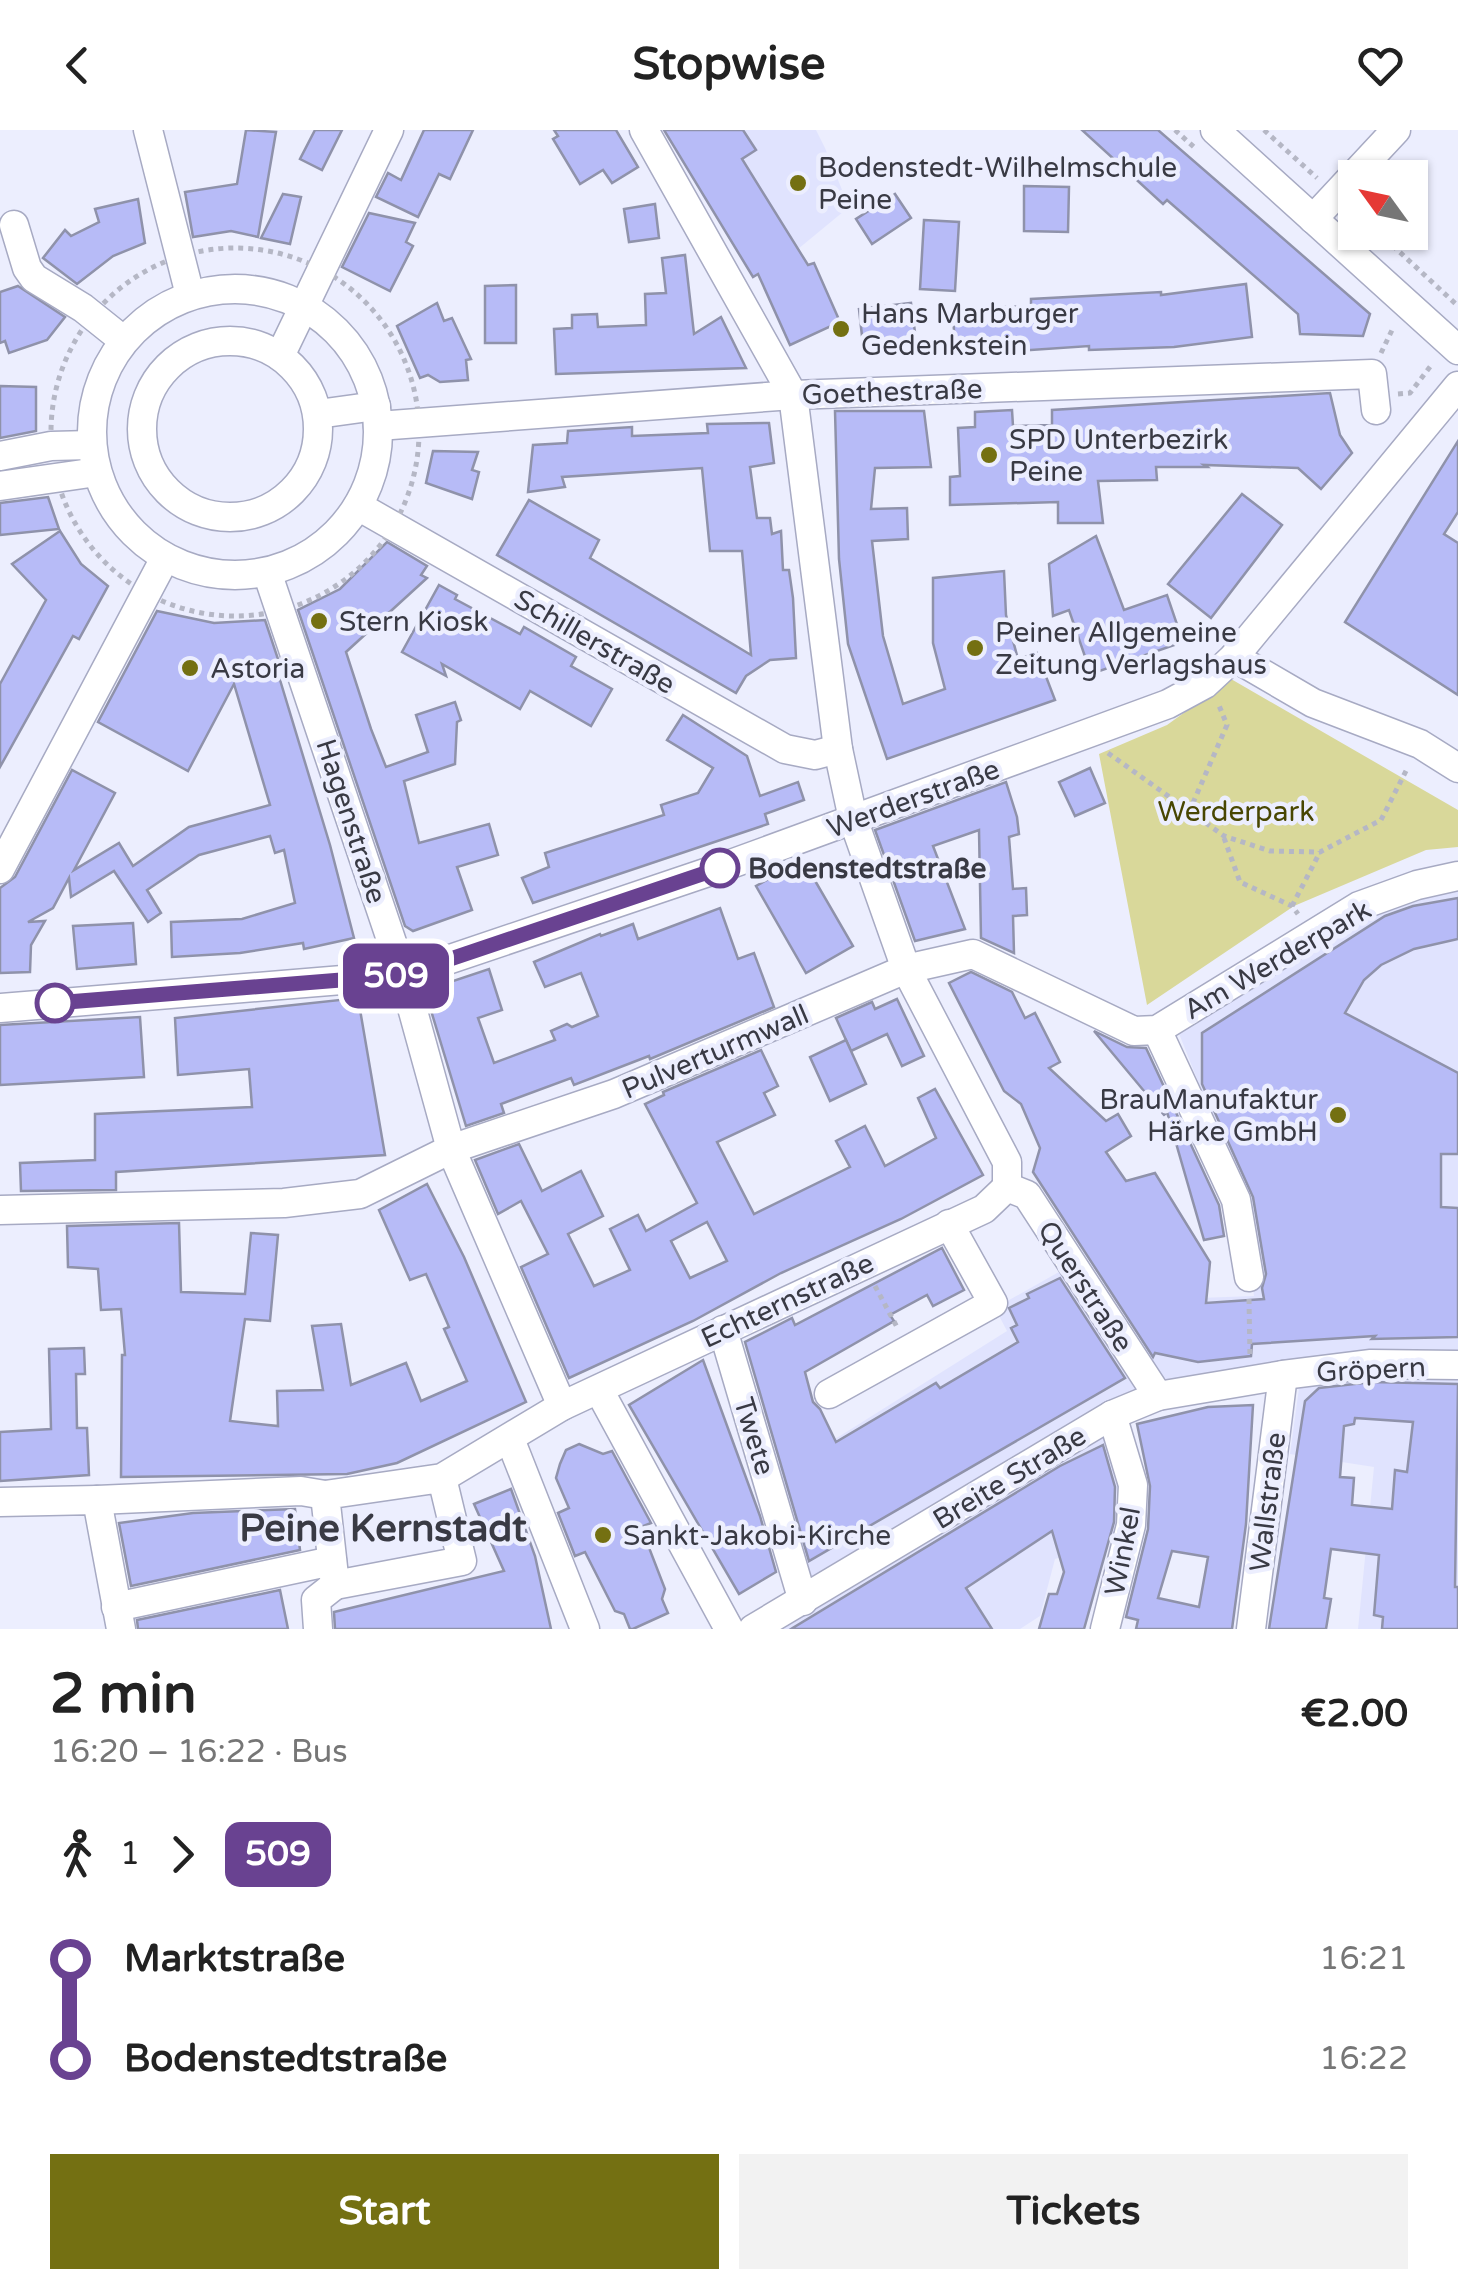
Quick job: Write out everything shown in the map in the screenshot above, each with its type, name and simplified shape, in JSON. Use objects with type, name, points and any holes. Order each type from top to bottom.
[{"type":"street","points":[[148,130],[190,295]]},
{"type":"street","points":[[280,356],[388,130]]},
{"type":"street","points":[[644,130],[793,394],[838,749],[853,820],[906,969],[1008,1162],[1007,1187]]},
{"type":"street","points":[[1215,130],[1314,220],[1446,355]]},
{"type":"street","points":[[1314,220],[1396,130]]},
{"type":"street","points":[[14,226],[34,278],[123,340]]},
{"type":"street","points":[[219,288],[248,288],[278,294],[305,306],[326,320],[351,348],[369,381],[377,416],[376,454],[358,506],[319,548],[294,563],[267,572],[214,574],[165,558],[122,522],[107,498],[94,458],[93,408],[104,372],[123,340],[142,321],[190,295],[219,288]]},
{"type":"street","points":[[230,340],[256,344],[280,356],[298,372],[318,414],[318,440],[310,466],[296,489],[275,506],[250,516],[223,518],[197,511],[174,497],[156,477],[145,452],[142,426],[147,400],[160,376],[179,357],[203,345],[230,340]]},
{"type":"street","name":"Goethestraße","points":[[318,414],[377,416],[420,424],[793,394],[1372,374],[1376,403]]},
{"type":"street","name":"Werderstraße","points":[[0,1008],[403,975],[720,868],[1168,704],[1206,684],[1234,656],[1458,386]]},
{"type":"street","points":[[0,456],[51,446],[94,458]]},
{"type":"street","points":[[0,486],[56,477],[94,458]]},
{"type":"street","name":"Schillerstraße","points":[[358,506],[785,748],[816,755],[838,749]]},
{"type":"street","points":[[0,869],[165,558]]},
{"type":"street","name":"Hagenstraße","points":[[267,572],[403,975],[450,1150],[562,1406]]},
{"type":"street","points":[[1234,656],[1313,703],[1420,744],[1458,768]]},
{"type":"street","name":"Am Werderpark","points":[[1156,1030],[1360,906],[1417,884],[1458,876]]},
{"type":"street","name":"Pulverturmwall","points":[[0,1210],[284,1203],[360,1194],[450,1150],[614,1094],[906,969],[973,954],[1134,1031],[1156,1030]]},
{"type":"street","points":[[1156,1030],[1236,1200],[1249,1277]]},
{"type":"street","name":"Echternstraße","points":[[442,1478],[562,1406],[984,1209],[1007,1187]]},
{"type":"street","name":"Querstraße","points":[[1007,1187],[1027,1195],[1158,1396]]},
{"type":"street","points":[[829,1394],[993,1303],[949,1224]]},
{"type":"street","name":"Twete","points":[[723,1330],[803,1600]]},
{"type":"street","name":"Gröpern","points":[[1283,1376],[1372,1364],[1458,1365]]},
{"type":"street","name":"Breite Straße","points":[[753,1629],[1112,1415],[1158,1396],[1283,1376]]},
{"type":"street","name":"Wallstraße","points":[[1251,1629],[1283,1376]]},
{"type":"street","points":[[599,1390],[729,1629]]},
{"type":"street","name":"Winkel","points":[[1105,1629],[1132,1526],[1134,1485],[1112,1415]]},
{"type":"street","points":[[510,1439],[585,1629]]},
{"type":"street","points":[[0,1502],[301,1492],[324,1495],[442,1478],[462,1561],[334,1573],[118,1618],[97,1500]]},
{"type":"street","points":[[318,1629],[316,1600],[334,1573],[324,1495]]},
{"type":"path","points":[[1264,130],[1336,195]]},
{"type":"path","points":[[240,247],[296,257],[323,269],[366,302],[384,322],[409,370],[420,424],[414,477],[393,527],[346,580],[326,593],[282,610],[259,615],[212,615],[178,608],[146,594],[115,572],[89,545],[70,513],[56,477],[51,418],[59,378],[76,339],[92,316],[133,278],[182,255],[240,247]]},
{"type":"path","points":[[1397,250],[1458,306]]},
{"type":"path","points":[[1376,403],[1410,393],[1446,355]]},
{"type":"path","points":[[1188,814],[1227,725],[1206,684]]},
{"type":"path","points":[[1086,736],[1188,814],[1224,836],[1270,851],[1320,852],[1381,820],[1420,744]]},
{"type":"path","points":[[1224,836],[1240,882],[1292,906],[1312,932]]},
{"type":"path","points":[[1292,906],[1320,852]]},
{"type":"path","points":[[862,1264],[910,1349]]},
{"type":"path","points":[[1249,1277],[1251,1381]]},
{"type":"shaded area","name":"Bodenstedt-Wilhelmschule Peine","points":[[743,130],[816,130],[825,148],[849,207],[798,249],[742,159],[756,150]]},
{"type":"shaded area","points":[[1458,884],[1458,1629],[1358,1629],[1374,1467],[1290,1454],[1302,1366],[1104,1412],[1126,1483],[1121,1538],[1055,1559],[1040,1616],[1020,1629],[772,1629],[816,1606],[773,1469],[840,1436],[1007,1331],[995,1308],[1066,1268],[1127,1360],[1172,1299],[1254,1296],[1240,1187],[1176,1026],[1380,904]]},
{"type":"green space","name":"Werderpark","points":[[1231,679],[1458,810],[1458,847],[1426,850],[1294,906],[1147,1005],[1099,754],[1167,725]]},
{"type":"building","points":[[246,130],[276,132],[258,237],[231,231],[193,237],[185,192],[237,184]]},
{"type":"building","points":[[315,130],[342,130],[322,170],[300,159]]},
{"type":"building","points":[[424,130],[473,130],[450,179],[439,174],[418,217],[376,197],[388,173],[401,180]]},
{"type":"building","points":[[554,130],[616,130],[638,167],[612,183],[603,170],[580,184],[553,139],[558,136]]},
{"type":"building","points":[[664,130],[743,130],[756,150],[742,159],[808,265],[814,263],[840,322],[790,345],[758,274],[753,277]]},
{"type":"building","points":[[1082,130],[1158,130],[1370,314],[1363,336],[1300,334],[1298,314],[1167,200],[1163,204]]},
{"type":"building","points":[[1024,186],[1069,187],[1068,232],[1024,231]]},
{"type":"building","points":[[283,194],[301,197],[290,244],[261,238]]},
{"type":"building","points":[[895,194],[911,218],[872,244],[856,219]]},
{"type":"building","points":[[138,199],[145,243],[113,256],[77,284],[43,258],[65,230],[71,236],[99,222],[95,209]]},
{"type":"building","points":[[655,204],[659,238],[629,242],[624,209]]},
{"type":"building","points":[[369,213],[415,223],[406,242],[413,246],[390,291],[342,267]]},
{"type":"building","points":[[924,220],[959,222],[955,291],[920,289]]},
{"type":"building","points":[[685,255],[694,334],[721,317],[746,368],[556,374],[554,329],[572,328],[572,315],[597,314],[598,327],[646,325],[645,294],[666,293],[662,258]]},
{"type":"building","points":[[1246,284],[1252,337],[1174,347],[1089,350],[1089,346],[955,355],[953,309],[1031,306],[1031,299],[1161,295]]},
{"type":"building","points":[[516,285],[516,343],[485,343],[485,286]]},
{"type":"building","points":[[18,286],[65,317],[47,340],[9,353],[5,341],[0,343],[0,292]]},
{"type":"building","points":[[437,303],[444,321],[452,318],[471,359],[466,360],[468,380],[440,382],[428,375],[420,378],[397,326]]},
{"type":"building","points":[[911,303],[917,347],[864,354],[859,309]]},
{"type":"building","points":[[0,386],[36,387],[36,431],[0,438]]},
{"type":"building","points":[[1330,393],[1340,435],[1352,453],[1321,489],[1298,468],[1156,467],[1157,480],[1098,481],[1103,523],[1058,523],[1058,502],[950,505],[950,477],[960,476],[958,428],[975,427],[975,412],[1012,410],[1013,426],[1052,425],[1052,410]]},
{"type":"building","points":[[835,411],[924,411],[931,467],[875,468],[871,509],[907,508],[908,539],[872,541],[883,636],[903,704],[945,689],[933,643],[933,578],[1004,571],[1006,615],[1018,659],[1037,653],[1055,700],[887,759],[848,644],[839,559]]},
{"type":"building","points":[[769,423],[774,463],[750,467],[757,518],[770,518],[772,534],[781,531],[783,570],[789,570],[793,598],[796,658],[770,660],[746,676],[736,693],[497,555],[529,500],[599,540],[590,558],[751,655],[742,551],[710,551],[702,468],[562,477],[565,487],[528,492],[533,445],[567,443],[568,431],[632,427],[632,436],[708,433],[707,424]]},
{"type":"building","points":[[1458,441],[1458,512],[1444,534],[1458,543],[1458,695],[1345,622]]},
{"type":"building","points":[[433,451],[478,452],[472,470],[479,472],[472,499],[426,483]]},
{"type":"building","points":[[1242,494],[1282,525],[1211,618],[1168,584]]},
{"type":"building","points":[[48,497],[59,529],[0,535],[0,503]]},
{"type":"building","points":[[60,531],[81,564],[108,586],[79,639],[73,636],[0,767],[0,684],[46,600],[12,564]]},
{"type":"building","points":[[1096,536],[1124,610],[1167,595],[1183,642],[1091,674],[1069,610],[1053,616],[1049,564]]},
{"type":"building","points":[[387,542],[427,566],[421,575],[427,578],[346,652],[371,729],[386,767],[428,752],[416,715],[455,702],[461,720],[457,722],[455,764],[404,781],[419,843],[489,824],[498,855],[457,867],[472,910],[413,931],[405,926],[298,610],[340,589]]},
{"type":"building","points":[[439,585],[457,595],[455,599],[520,634],[524,627],[576,657],[571,666],[612,689],[591,726],[530,691],[520,709],[442,664],[446,676],[402,652]]},
{"type":"building","points":[[157,611],[214,623],[265,620],[354,938],[304,949],[303,943],[240,953],[172,957],[171,922],[242,919],[295,903],[284,850],[275,853],[270,836],[199,855],[147,890],[161,913],[148,922],[114,871],[71,897],[69,878],[53,908],[28,922],[45,921],[31,945],[30,972],[0,973],[0,888],[15,877],[72,770],[115,793],[74,870],[119,843],[133,866],[189,827],[270,805],[234,684],[188,771],[98,722]]},
{"type":"building","points":[[683,715],[747,756],[760,796],[798,782],[804,800],[765,814],[768,824],[533,903],[522,878],[549,867],[545,853],[664,815],[661,805],[698,793],[713,768],[667,740]]},
{"type":"building","points":[[1090,768],[1105,803],[1075,816],[1059,782]]},
{"type":"building","points":[[1006,782],[1019,834],[1009,837],[1013,889],[1026,888],[1027,915],[1013,916],[1014,953],[981,938],[979,830],[933,846],[965,929],[915,941],[875,830]]},
{"type":"building","points":[[803,860],[853,946],[806,973],[756,886]]},
{"type":"building","points":[[1458,898],[1458,939],[1414,949],[1381,965],[1364,980],[1345,1013],[1458,1073],[1458,1154],[1441,1154],[1441,1207],[1458,1208],[1458,1337],[1372,1339],[1375,1336],[1252,1344],[1251,1356],[1198,1362],[1155,1353],[1153,1357],[1033,1172],[1040,1148],[1021,1104],[1004,1091],[949,983],[971,972],[1012,992],[1025,1018],[1035,1013],[1060,1062],[1049,1068],[1106,1121],[1118,1114],[1131,1136],[1106,1152],[1126,1181],[1155,1173],[1210,1262],[1206,1303],[1264,1299],[1266,1274],[1253,1197],[1202,1084],[1202,1033],[1385,916],[1413,906]]},
{"type":"building","points":[[720,908],[738,959],[754,953],[774,1007],[650,1059],[649,1056],[574,1085],[571,1078],[501,1104],[504,1113],[466,1126],[426,994],[429,989],[489,969],[502,1010],[478,1018],[494,1063],[555,1040],[551,1031],[598,1016],[581,973],[545,987],[534,962],[633,924],[638,939]]},
{"type":"building","points":[[133,923],[136,964],[77,969],[73,926]]},
{"type":"building","points":[[358,998],[385,1155],[116,1172],[116,1190],[21,1191],[20,1163],[95,1160],[95,1114],[252,1107],[249,1069],[178,1075],[175,1018]]},
{"type":"building","points":[[897,999],[924,1056],[902,1066],[887,1034],[851,1051],[836,1018],[872,1002],[875,1009]]},
{"type":"building","points":[[140,1017],[144,1077],[0,1085],[0,1025]]},
{"type":"building","points":[[1094,1031],[1127,1047],[1146,1048],[1219,1205],[1224,1236],[1204,1240],[1167,1112],[1164,1115]]},
{"type":"building","points":[[846,1040],[866,1084],[830,1101],[810,1057]]},
{"type":"building","points":[[761,1050],[778,1086],[764,1093],[775,1115],[717,1142],[754,1214],[850,1167],[836,1141],[865,1126],[885,1166],[936,1138],[918,1098],[935,1089],[983,1175],[901,1219],[781,1273],[693,1321],[569,1378],[521,1267],[548,1254],[521,1201],[498,1214],[475,1160],[519,1144],[542,1191],[581,1171],[603,1216],[568,1234],[594,1286],[630,1270],[610,1229],[638,1215],[646,1231],[697,1203],[645,1104],[664,1095],[663,1092]],"holes":[[[707,1222],[727,1261],[690,1278],[671,1241]]]},
{"type":"building","points":[[427,1184],[464,1257],[526,1402],[397,1463],[347,1474],[121,1477],[125,1355],[121,1309],[101,1310],[98,1269],[68,1267],[67,1226],[179,1223],[181,1292],[245,1294],[251,1233],[278,1235],[270,1321],[245,1319],[230,1421],[278,1426],[277,1391],[323,1390],[312,1326],[341,1324],[351,1385],[406,1363],[421,1401],[467,1381],[426,1274],[410,1280],[379,1210]]},
{"type":"building","points":[[942,1248],[964,1290],[933,1306],[927,1295],[890,1315],[894,1321],[805,1372],[813,1402],[836,1442],[936,1383],[940,1388],[1018,1342],[1011,1328],[1017,1325],[1009,1308],[1060,1278],[1125,1378],[809,1561],[745,1342],[792,1318],[795,1325]]},
{"type":"building","points":[[84,1348],[85,1374],[76,1374],[77,1428],[87,1428],[89,1475],[0,1481],[0,1432],[51,1429],[49,1349]]},
{"type":"building","points":[[703,1360],[760,1516],[776,1572],[739,1594],[629,1405]]},
{"type":"building","points":[[1372,1382],[1458,1384],[1458,1629],[1382,1629],[1383,1617],[1374,1615],[1379,1555],[1331,1549],[1324,1598],[1331,1599],[1326,1629],[1269,1629],[1305,1401],[1319,1388]],"holes":[[[1355,1418],[1413,1422],[1407,1472],[1395,1470],[1392,1509],[1352,1505],[1354,1478],[1340,1477],[1344,1426],[1354,1424]]]},
{"type":"building","points":[[1253,1405],[1246,1524],[1232,1629],[1136,1629],[1138,1620],[1126,1617],[1148,1529],[1150,1486],[1137,1424],[1208,1407]],"holes":[[[1172,1551],[1208,1557],[1199,1607],[1158,1598]]]},
{"type":"building","name":"Sankt-Jakobi-Kirche","points":[[579,1444],[603,1454],[612,1451],[651,1523],[641,1527],[665,1589],[662,1599],[668,1613],[633,1629],[624,1614],[615,1611],[585,1552],[575,1556],[558,1513],[569,1508],[556,1478],[560,1464],[566,1450]]},
{"type":"building","points":[[1103,1445],[1115,1487],[1114,1522],[1084,1629],[1039,1629],[1049,1594],[1057,1594],[1064,1572],[1052,1531],[966,1588],[992,1629],[791,1629],[1060,1466]]},
{"type":"building","points":[[511,1489],[535,1556],[551,1629],[335,1629],[334,1612],[504,1571],[474,1504]]},
{"type":"building","points":[[295,1509],[300,1550],[131,1586],[119,1523],[193,1513]]},
{"type":"building","points":[[280,1590],[288,1629],[138,1629],[137,1620]]},
{"type":"bus line","name":"509","points":[[55,1003],[403,975],[720,868]]},
{"type":"place","name":"Bodenstedt-Wilhelmschule Peine","points":[[798,183]]},
{"type":"place","name":"Hans Marburger Gedenkstein","points":[[841,329]]},
{"type":"place","name":"SPD Unterbezirk Peine","points":[[989,455]]},
{"type":"place","name":"Stern Kiosk","points":[[319,621]]},
{"type":"place","name":"Peiner Allgemeine Zeitung Verlagshaus","points":[[975,648]]},
{"type":"place","name":"Astoria","points":[[190,668]]},
{"type":"place","name":"Bodenstedtstraße","points":[[720,868]]},
{"type":"place","name":"BrauManufaktur Härke GmbH","points":[[1338,1115]]},
{"type":"place","name":"Sankt-Jakobi-Kirche","points":[[603,1535]]},
{"type":"district","name":"Peine Kernstadt","points":[[383,1528]]}]
